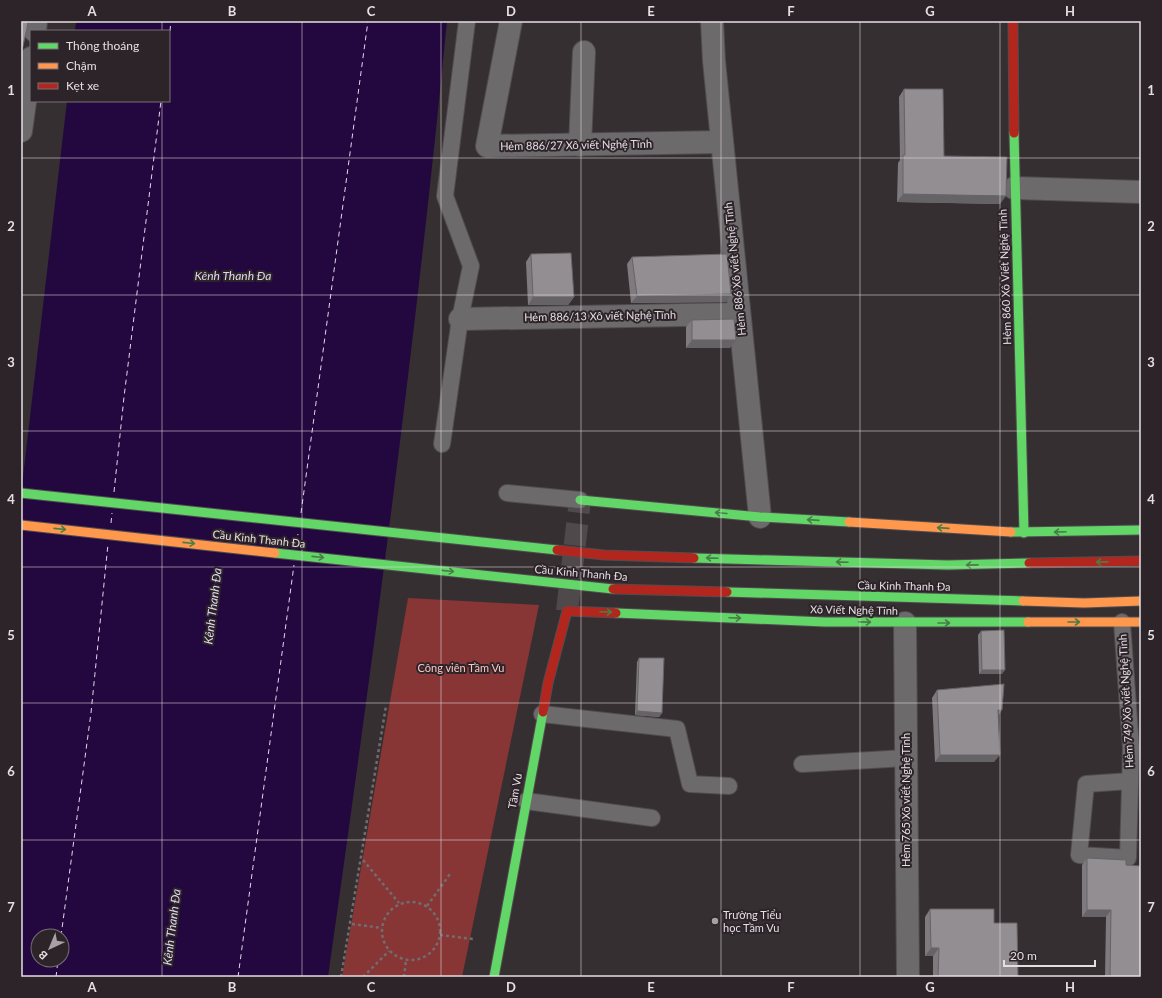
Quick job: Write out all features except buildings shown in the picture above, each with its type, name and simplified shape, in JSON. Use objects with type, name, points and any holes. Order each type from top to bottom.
[{"type":"main road","name":"Hẻm 860 Xô Viết Nghệ Tĩnh","points":[[1013,21],[1014,188],[1024,533]]},
{"type":"main road","name":"Cầu Kinh Thanh Đa","points":[[21,493],[604,555],[948,565],[1141,560]]},
{"type":"main road","points":[[580,500],[760,517],[1024,533],[1141,530]]},
{"type":"main road","name":"Cầu Kinh Thanh Đa","points":[[21,525],[611,589],[1052,602],[1141,601]]},
{"type":"main road","name":"Xô Viết Nghệ Tĩnh","points":[[567,611],[825,622],[1141,622]]},
{"type":"main road","name":"Tầm Vu","points":[[494,977],[548,683],[567,611]]},
{"type":"street","name":"Hẻm 886/27 Xô viết Nghệ Tĩnh","points":[[511,21],[487,146],[722,142]]},
{"type":"street","name":"Hẻm 886 Xô viết Nghệ Tĩnh","points":[[712,21],[714,61],[760,517]]},
{"type":"street","points":[[580,145],[584,52]]},
{"type":"street","points":[[21,131],[30,65]]},
{"type":"street","points":[[1014,188],[1141,192]]},
{"type":"street","name":"Hẻm 886/13 Xô viết Nghệ Tĩnh","points":[[460,319],[739,314]]},
{"type":"street","name":"Hẻm 765 Xô viết Nghệ Tĩnh","points":[[905,623],[908,977]]},
{"type":"lane","points":[[442,444],[460,319],[471,266],[445,196],[467,21]]},
{"type":"lane","points":[[507,493],[580,500]]},
{"type":"lane","name":"Hẻm 749 Xô viết Nghệ Tĩnh","points":[[1122,622],[1131,748],[1128,858],[1079,855],[1086,784],[1130,781]]},
{"type":"lane","points":[[542,714],[677,729],[690,784],[729,786]]},
{"type":"lane","points":[[802,764],[906,758]]},
{"type":"lane","points":[[526,801],[652,818]]},
{"type":"path","points":[[341,977],[386,706]]},
{"type":"path","points":[[363,860],[399,903]]},
{"type":"path","points":[[427,906],[450,874]]},
{"type":"path","points":[[409,901],[418,902],[427,906],[435,913],[439,922],[440,935],[433,950],[426,956],[416,960],[406,960],[389,951],[384,943],[382,928],[385,916],[399,903],[409,901]]},
{"type":"path","points":[[352,924],[382,928]]},
{"type":"path","points":[[440,935],[500,943]]},
{"type":"path","points":[[363,977],[389,951]]},
{"type":"path","points":[[404,977],[406,960]]},
{"type":"green space","name":"Công viên Tầm Vu","points":[[408,598],[539,605],[462,977],[342,977]]},
{"type":"water","name":"Kênh Thanh Đa","points":[[76,21],[447,21],[408,380],[328,977],[21,977],[21,494],[67,102],[170,102],[170,30],[75,30]]},
{"type":"ferry route","points":[[170,30],[171,21]]},
{"type":"ferry route","points":[[301,513],[368,21]]},
{"type":"ferry route","points":[[114,492],[124,397],[161,102]]},
{"type":"ferry route","points":[[111,523],[112,513]]},
{"type":"ferry route","points":[[296,544],[298,534]]},
{"type":"ferry route","points":[[62,928],[91,713],[108,544]]},
{"type":"ferry route","points":[[238,977],[294,565]]},
{"type":"ferry route","points":[[56,977],[57,968]]},
{"type":"tunnel","points":[[567,611],[580,500]]},
{"type":"traffic: fast","points":[[1014,133],[1024,533]]},
{"type":"traffic: fast","points":[[21,493],[557,550]]},
{"type":"traffic: fast","points":[[580,500],[760,517],[849,522]]},
{"type":"traffic: fast","points":[[1011,532],[1141,530]]},
{"type":"traffic: fast","points":[[275,553],[613,589]]},
{"type":"traffic: fast","points":[[694,558],[948,565],[1029,563]]},
{"type":"traffic: fast","points":[[727,592],[1023,601]]},
{"type":"traffic: fast","points":[[616,613],[825,622],[1028,622]]},
{"type":"traffic: fast","points":[[494,977],[543,712]]},
{"type":"traffic: slow","points":[[849,522],[1011,532]]},
{"type":"traffic: slow","points":[[21,525],[275,553]]},
{"type":"traffic: slow","points":[[1023,601],[1084,603],[1141,601]]},
{"type":"traffic: slow","points":[[1028,622],[1141,622]]},
{"type":"traffic: jam","points":[[1013,21],[1014,133]]},
{"type":"traffic: jam","points":[[557,550],[604,555],[694,558]]},
{"type":"traffic: jam","points":[[1029,563],[1141,561]]},
{"type":"traffic: jam","points":[[613,589],[727,592]]},
{"type":"traffic: jam","points":[[543,712],[548,683],[567,611],[616,613]]},
{"type":"place","name":"Trường Tiểu học Tầm Vu","points":[[715,921]]}]
